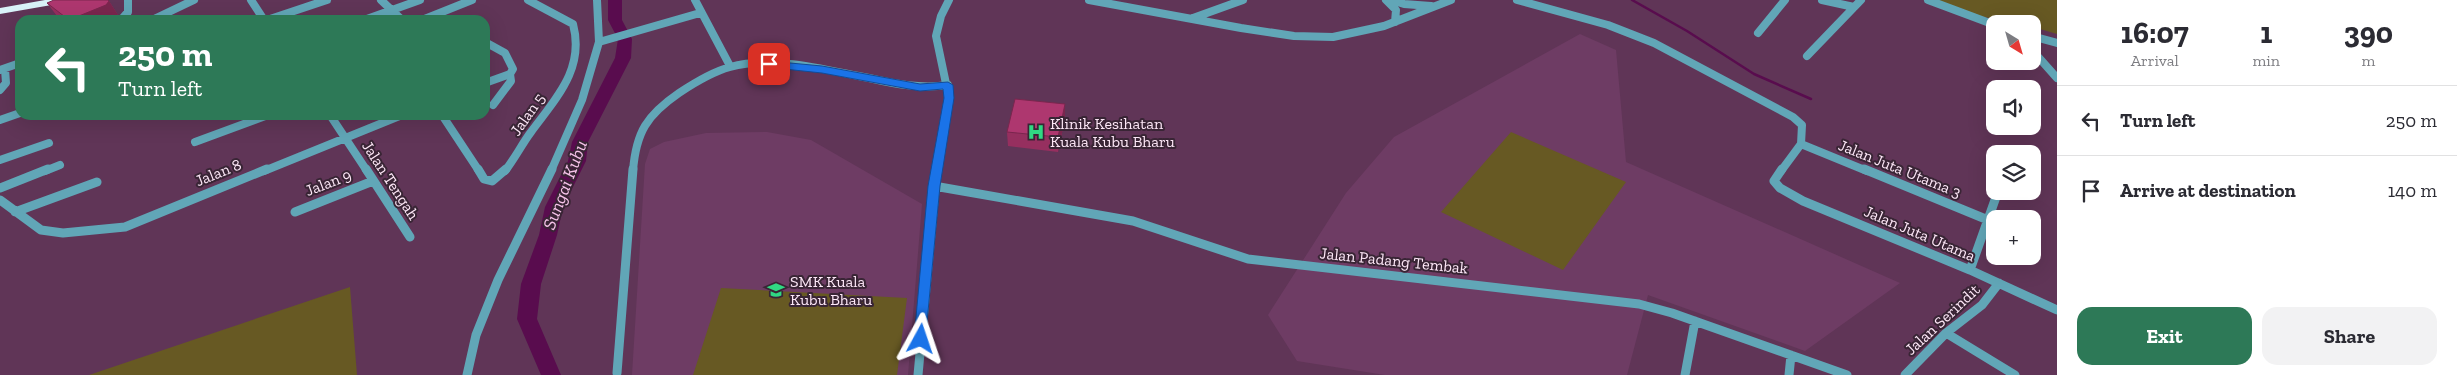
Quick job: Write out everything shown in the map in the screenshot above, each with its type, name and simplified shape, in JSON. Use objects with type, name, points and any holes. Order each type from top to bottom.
[{"type":"main road","points":[[4,10],[63,0]]},
{"type":"street","points":[[125,15],[128,12],[128,0]]},
{"type":"street","points":[[162,15],[194,0]]},
{"type":"street","points":[[251,0],[262,15]]},
{"type":"street","points":[[281,15],[327,0]]},
{"type":"street","points":[[382,0],[397,15]]},
{"type":"street","points":[[378,15],[420,0]]},
{"type":"street","points":[[434,15],[472,0]]},
{"type":"street","name":"Jalan 5","points":[[445,120],[484,179],[492,181],[501,176],[563,89],[573,67],[578,46],[577,32],[573,24],[554,12],[528,0]]},
{"type":"street","points":[[467,375],[476,335],[498,280],[546,183],[582,100],[599,42],[597,0]]},
{"type":"street","points":[[695,0],[700,13],[713,32],[730,66]]},
{"type":"street","points":[[918,375],[934,186],[949,98],[948,85],[937,50],[936,36],[938,25],[949,0]]},
{"type":"street","points":[[1089,0],[1241,28],[1311,37],[1348,35],[1395,22],[1452,0]]},
{"type":"street","points":[[1193,18],[1243,0]]},
{"type":"street","points":[[1386,0],[1396,10],[1395,22]]},
{"type":"street","points":[[1391,0],[1409,5],[1434,6]]},
{"type":"street","points":[[1517,0],[1624,30],[1668,50],[1799,121],[1802,125],[1800,144]]},
{"type":"street","points":[[1758,33],[1785,0]]},
{"type":"street","points":[[1822,0],[1854,7]]},
{"type":"street","points":[[1807,56],[1861,0]]},
{"type":"street","points":[[1928,0],[1986,22]]},
{"type":"street","points":[[599,42],[700,13]]},
{"type":"street","points":[[2041,39],[2057,43]]},
{"type":"street","points":[[490,45],[505,53],[513,64],[510,74],[511,81],[492,105]]},
{"type":"street","points":[[2041,60],[2057,78]]},
{"type":"street","points":[[617,373],[635,149],[639,132],[664,104],[696,83],[730,66],[769,64],[822,70],[920,88],[948,85]]},
{"type":"street","points":[[0,90],[6,83],[2,70],[15,65]]},
{"type":"street","points":[[490,81],[510,74]]},
{"type":"street","points":[[0,109],[3,119],[15,114]]},
{"type":"street","points":[[194,142],[254,120]]},
{"type":"street","name":"Jalan Tengah","points":[[334,120],[410,237]]},
{"type":"street","name":"Jalan 8","points":[[15,212],[41,230],[63,233],[126,227],[345,136],[388,120]]},
{"type":"street","points":[[0,160],[49,142]]},
{"type":"street","name":"Jalan Juta Utama","points":[[1800,144],[1774,181],[1780,188],[1803,201],[1970,270],[2057,310]]},
{"type":"street","name":"Jalan Juta Utama 3","points":[[1800,144],[1986,219]]},
{"type":"street","points":[[0,188],[60,165]]},
{"type":"street","name":"Jalan 9","points":[[295,212],[373,181]]},
{"type":"street","points":[[0,200],[15,212],[97,182]]},
{"type":"street","name":"Jalan Padang Tembak","points":[[934,186],[1132,221],[1236,256],[1618,300],[1695,320],[1846,375]]},
{"type":"street","points":[[1970,270],[1986,226]]},
{"type":"street","name":"Jalan Serindit","points":[[1905,375],[1946,334],[1982,305],[1999,283]]},
{"type":"street","points":[[1685,375],[1695,320]]},
{"type":"street","points":[[1946,334],[2015,375]]},
{"type":"street","points":[[1790,375],[1791,355]]},
{"type":"shaded area","points":[[1935,0],[2057,0],[2057,34],[2041,29],[2041,15],[1986,15],[1986,17],[1957,9]]},
{"type":"shaded area","points":[[1580,34],[1616,50],[1626,162],[1900,283],[1805,351],[1648,295],[1627,375],[1385,375],[1297,361],[1268,315],[1346,193],[1394,137]]},
{"type":"shaded area","name":"SMK Kuala Kubu Bharu","points":[[767,132],[811,140],[922,204],[908,375],[632,375],[645,164],[650,149],[664,142],[706,133]]},
{"type":"shaded area","points":[[1511,132],[1626,182],[1563,270],[1441,212]]},
{"type":"shaded area","points":[[350,287],[357,375],[89,375]]},
{"type":"shaded area","points":[[721,288],[907,298],[897,375],[693,375]]},
{"type":"building","points":[[54,0],[109,1],[106,5],[81,15],[63,15],[47,3]]},
{"type":"building","points":[[1015,99],[1065,104],[1058,137],[1007,132]]},
{"type":"waterway","name":"Sungai Kubu","points":[[551,375],[527,319],[531,284],[548,235],[554,207],[577,161],[580,142],[623,58],[625,39],[615,20],[615,0]]},
{"type":"waterway","points":[[1632,0],[1687,31],[1754,74],[1811,99]]},
{"type":"place","name":"Klinik Kesihatan Kuala Kubu Bharu","points":[[1036,132]]},
{"type":"place","name":"SMK Kuala Kubu Bharu","points":[[776,290]]},
{"type":"route","points":[[769,64],[822,70],[920,88],[948,85],[949,98],[934,186],[921,339]]}]
